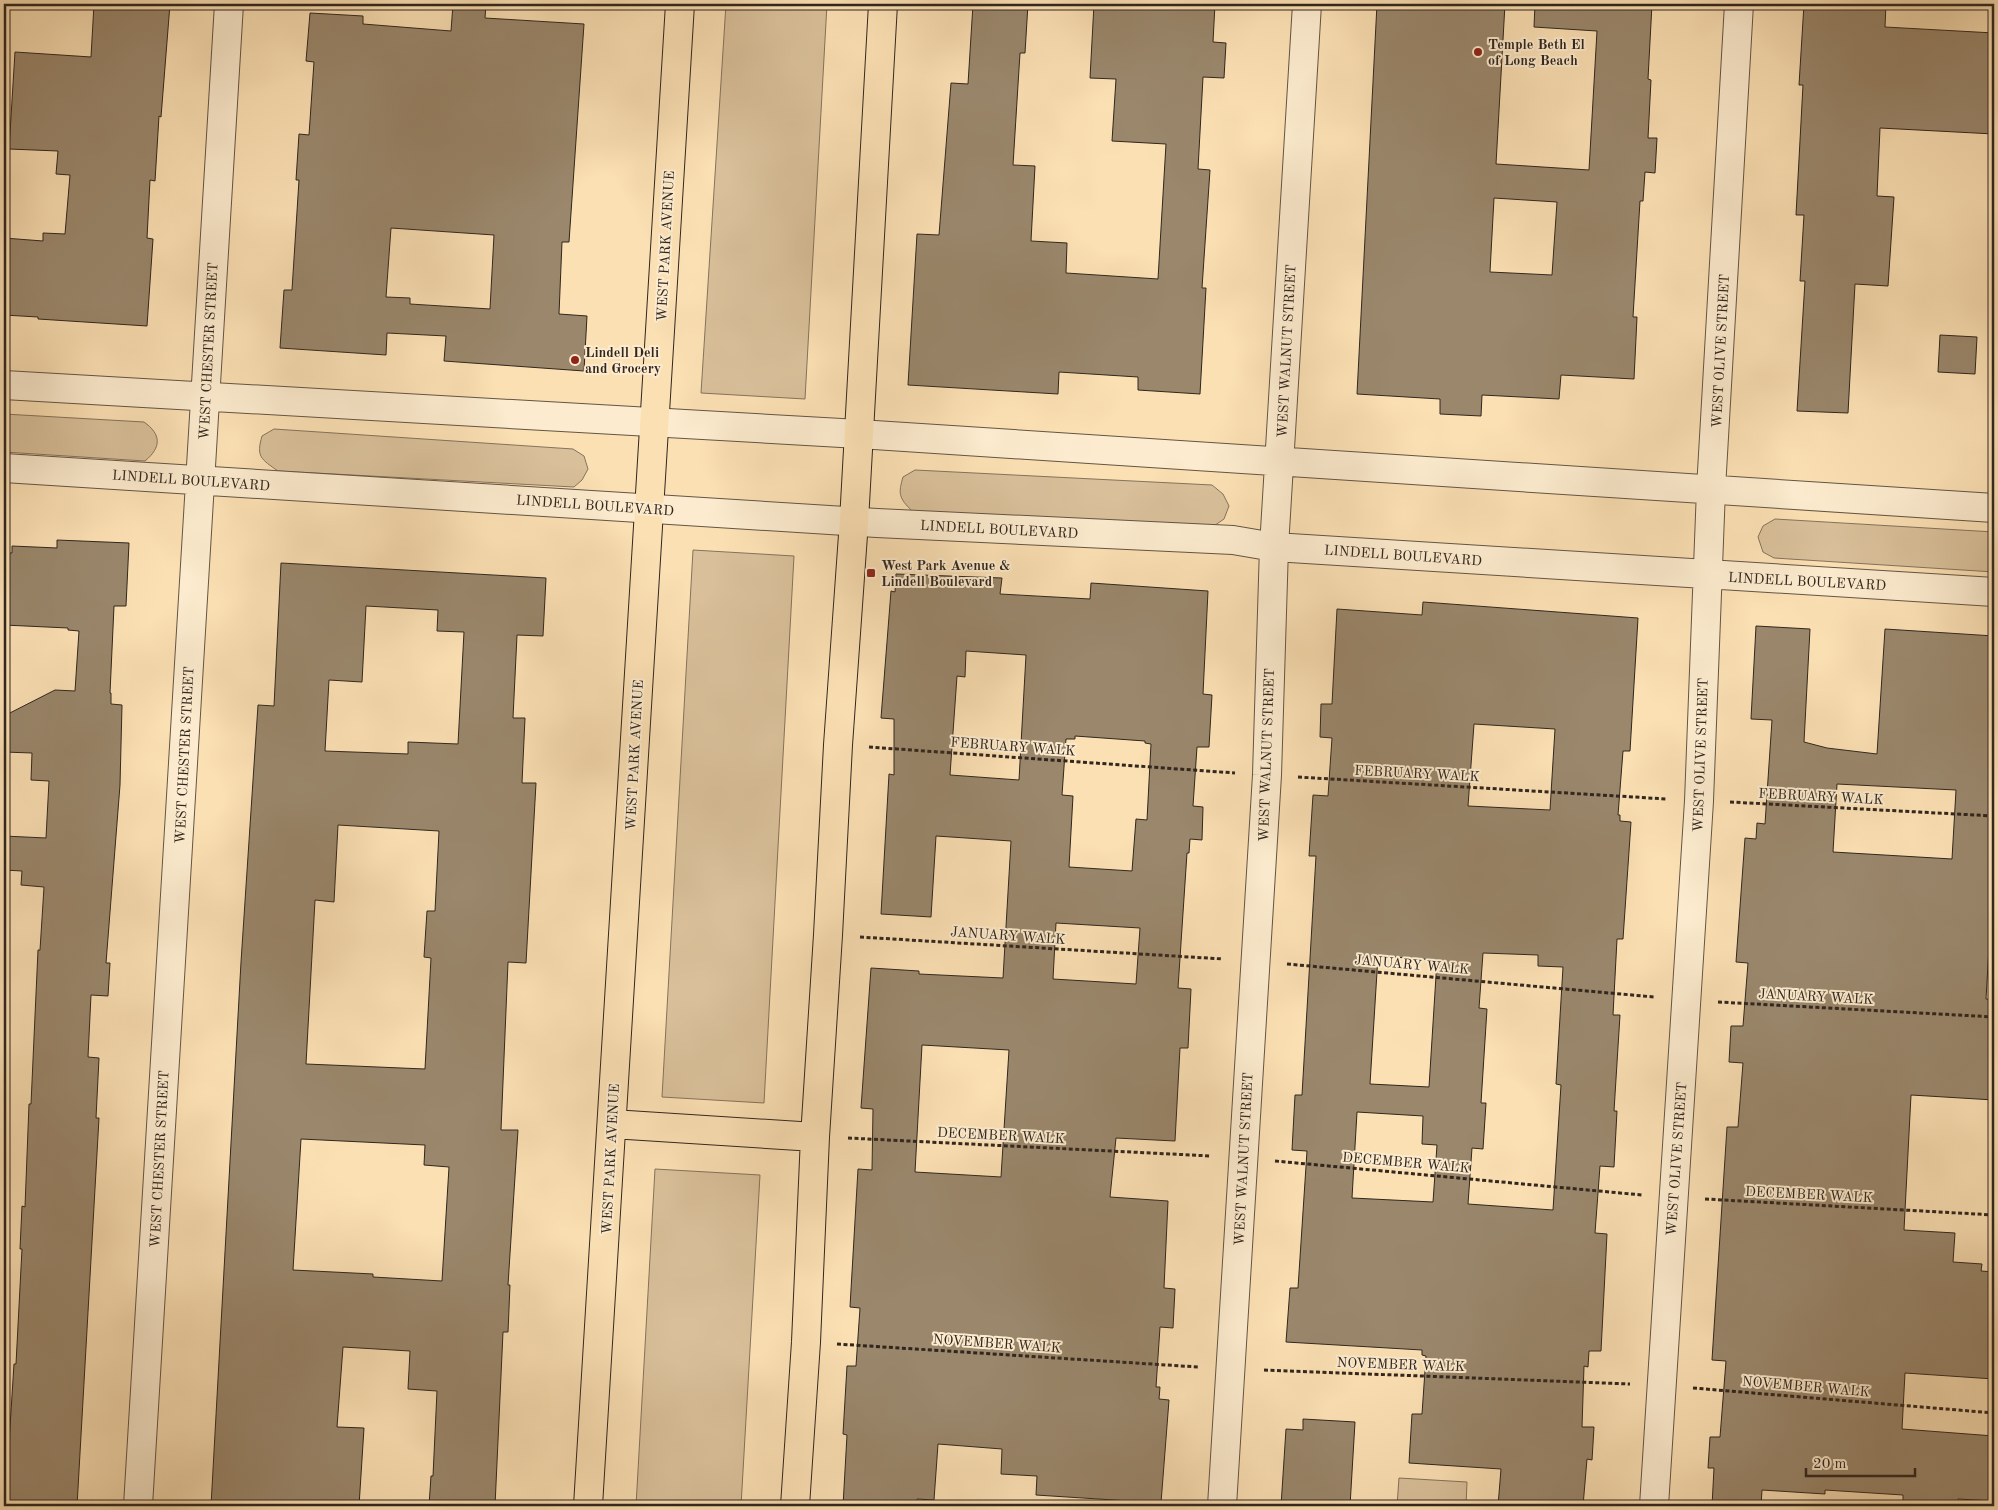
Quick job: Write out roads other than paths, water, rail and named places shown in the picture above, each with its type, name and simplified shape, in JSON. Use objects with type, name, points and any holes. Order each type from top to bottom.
[{"type":"highway","name":"WEST PARK AVENUE","points":[[588,1506],[680,4]]},
{"type":"highway","points":[[795,1506],[806,1342],[815,1137],[838,745],[854,521],[883,4]]},
{"type":"highway","points":[[612,1124],[815,1137]]},
{"type":"street","name":"WEST CHESTER STREET","points":[[138,1506],[229,4]]},
{"type":"street","name":"WEST WALNUT STREET","points":[[1222,1506],[1267,775],[1274,547],[1307,4]]},
{"type":"street","name":"WEST OLIVE STREET","points":[[1654,1506],[1699,801],[1707,575],[1739,4]]},
{"type":"street","points":[[4,385],[859,434],[1994,508]]},
{"type":"street","name":"LINDELL BOULEVARD","points":[[4,468],[854,521],[1233,540],[1274,547],[1994,592]]},
{"type":"place","name":"Temple Beth El of Long Beach","points":[[1478,52]]},
{"type":"place","name":"Lindell Deli and Grocery","points":[[575,360]]},
{"type":"place","name":"West Park Avenue & Lindell Boulevard","points":[[871,573]]}]
